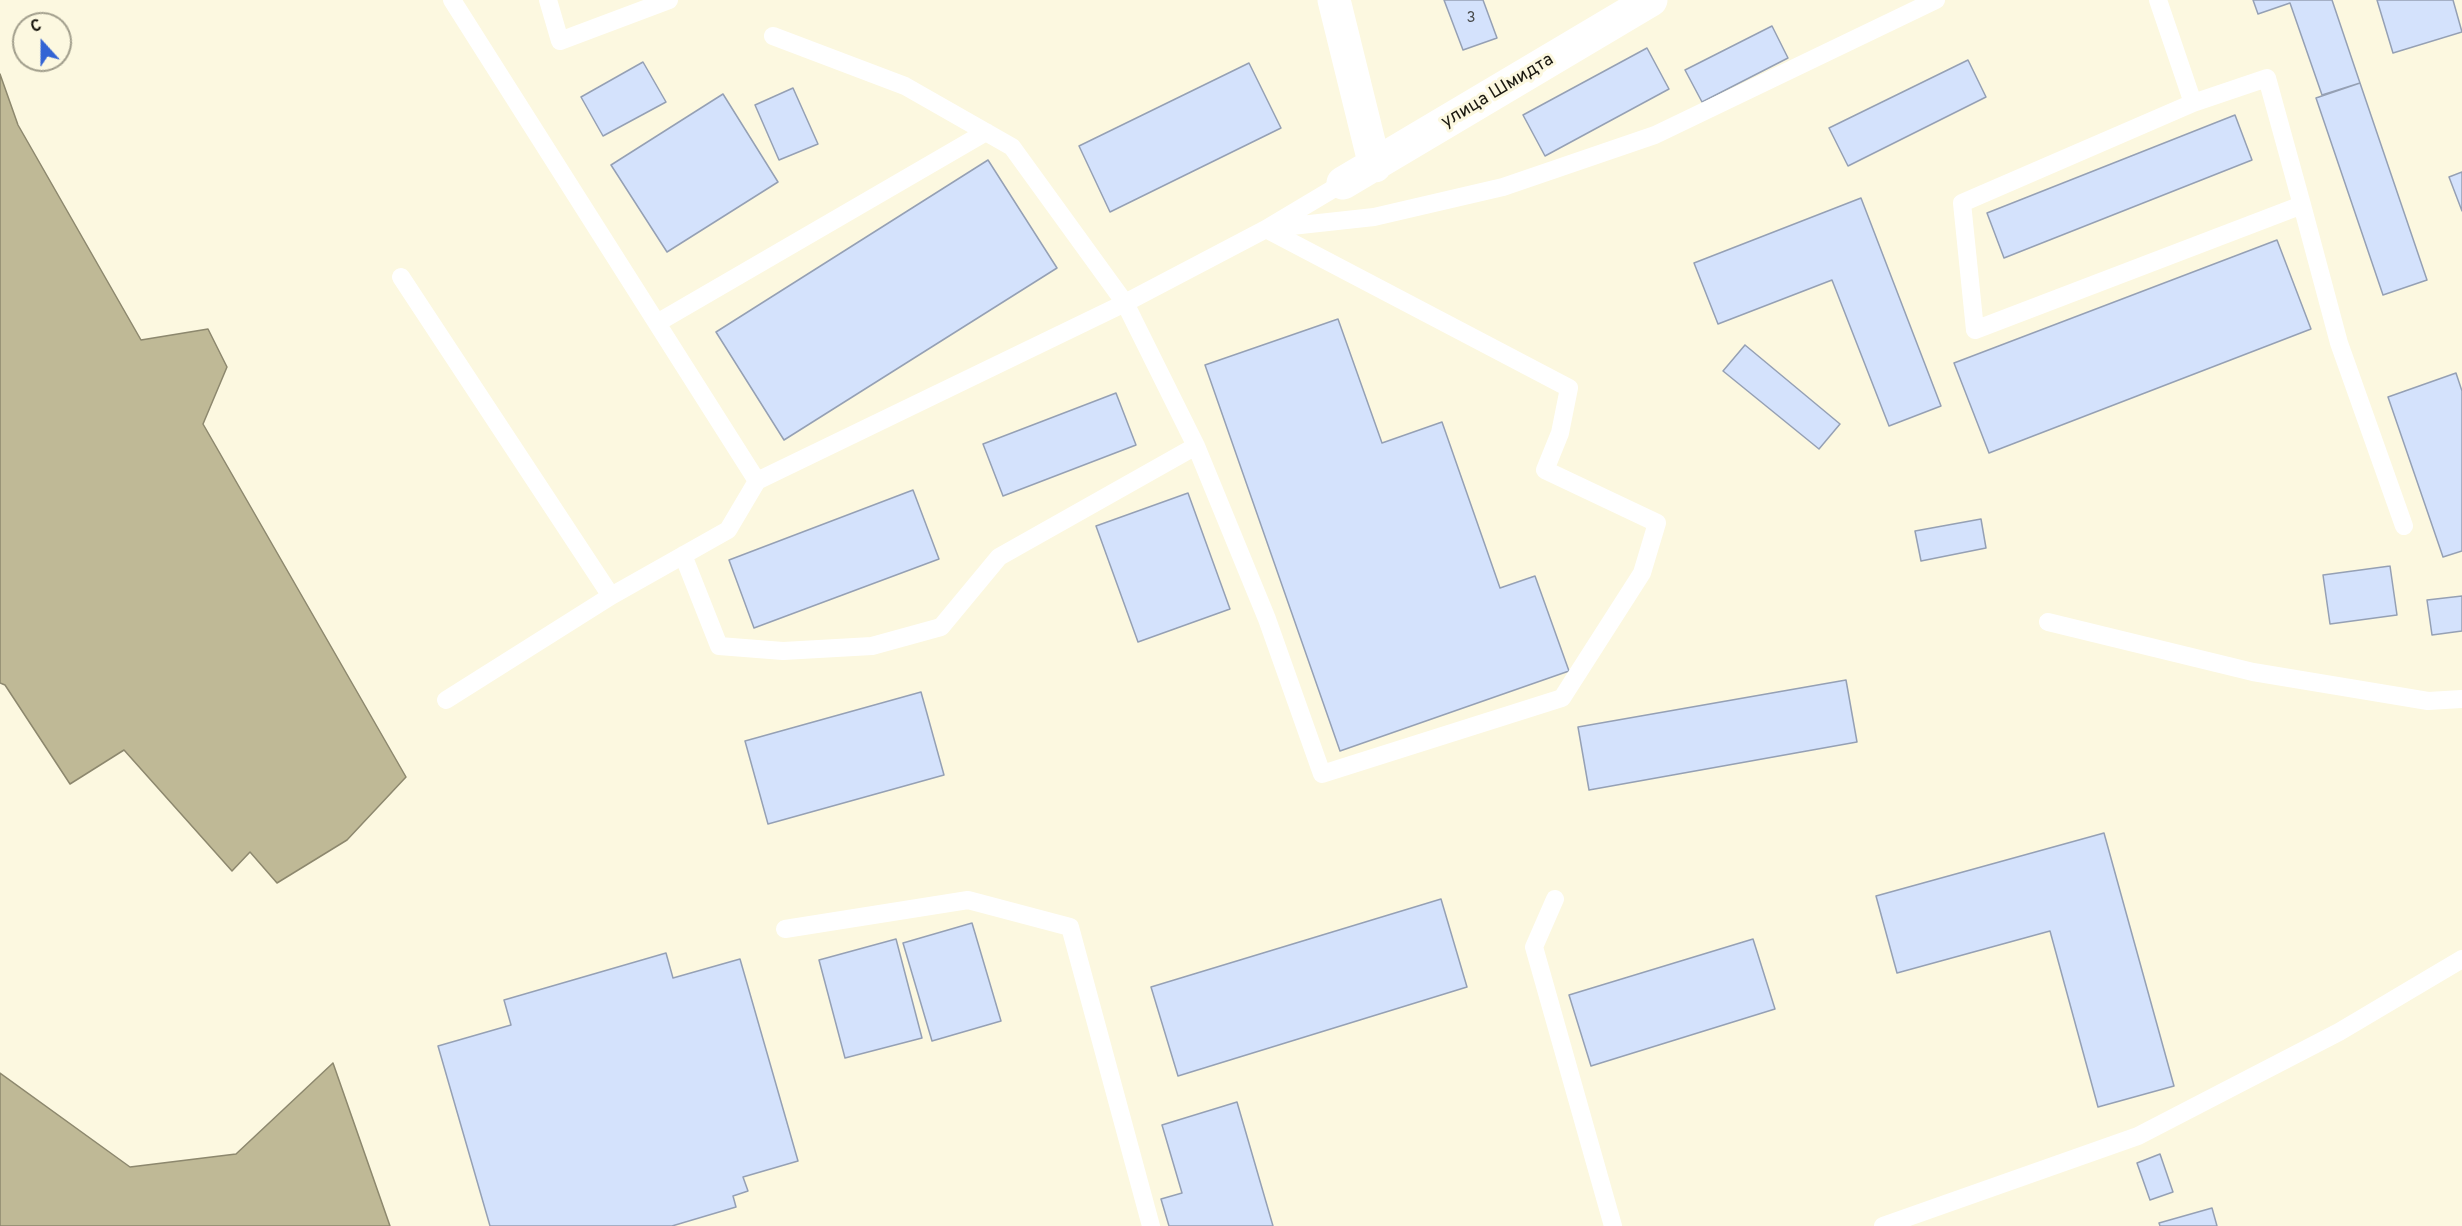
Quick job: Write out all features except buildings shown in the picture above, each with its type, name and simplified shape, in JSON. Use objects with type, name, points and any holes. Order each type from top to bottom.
[{"type":"street","points":[[1334,0],[1375,166]]},
{"type":"street","name":"улица Шмидта","points":[[1343,183],[1651,0]]},
{"type":"lane","points":[[452,0],[757,481]]},
{"type":"lane","points":[[548,0],[560,41],[669,0]]},
{"type":"lane","points":[[1266,229],[1374,217],[1503,187],[1644,139],[1936,0]]},
{"type":"lane","points":[[2158,0],[2193,103]]},
{"type":"lane","points":[[773,36],[905,86],[1012,147],[1125,303],[1196,446],[1267,619],[1322,774],[1562,698],[1642,573],[1656,523],[1545,470],[1560,433],[1569,388],[1266,229]]},
{"type":"lane","points":[[2302,205],[1975,330],[1962,203],[2193,103],[2267,78],[2302,205],[2339,343],[2404,526]]},
{"type":"lane","points":[[657,323],[986,132]]},
{"type":"lane","points":[[446,700],[611,596],[728,530],[757,481],[1125,303],[1266,229],[1343,183]]},
{"type":"lane","points":[[401,277],[611,596]]},
{"type":"lane","points":[[683,555],[719,646],[783,651],[872,646],[941,627],[999,558],[1196,446]]},
{"type":"lane","points":[[2048,622],[2253,672],[2428,701],[2462,699]]},
{"type":"lane","points":[[1555,899],[1534,947],[1613,1226]]},
{"type":"lane","points":[[785,928],[968,900],[1070,927],[1151,1226]]},
{"type":"lane","points":[[1883,1226],[2138,1136],[2339,1032],[2462,959]]},
{"type":"shaded area","points":[[0,74],[18,125],[141,340],[208,329],[227,367],[203,424],[406,777],[347,840],[277,883],[250,852],[232,871],[124,750],[70,784],[5,685],[0,683]]},
{"type":"shaded area","points":[[333,1063],[390,1226],[0,1226],[0,1073],[130,1167],[236,1154]]}]
